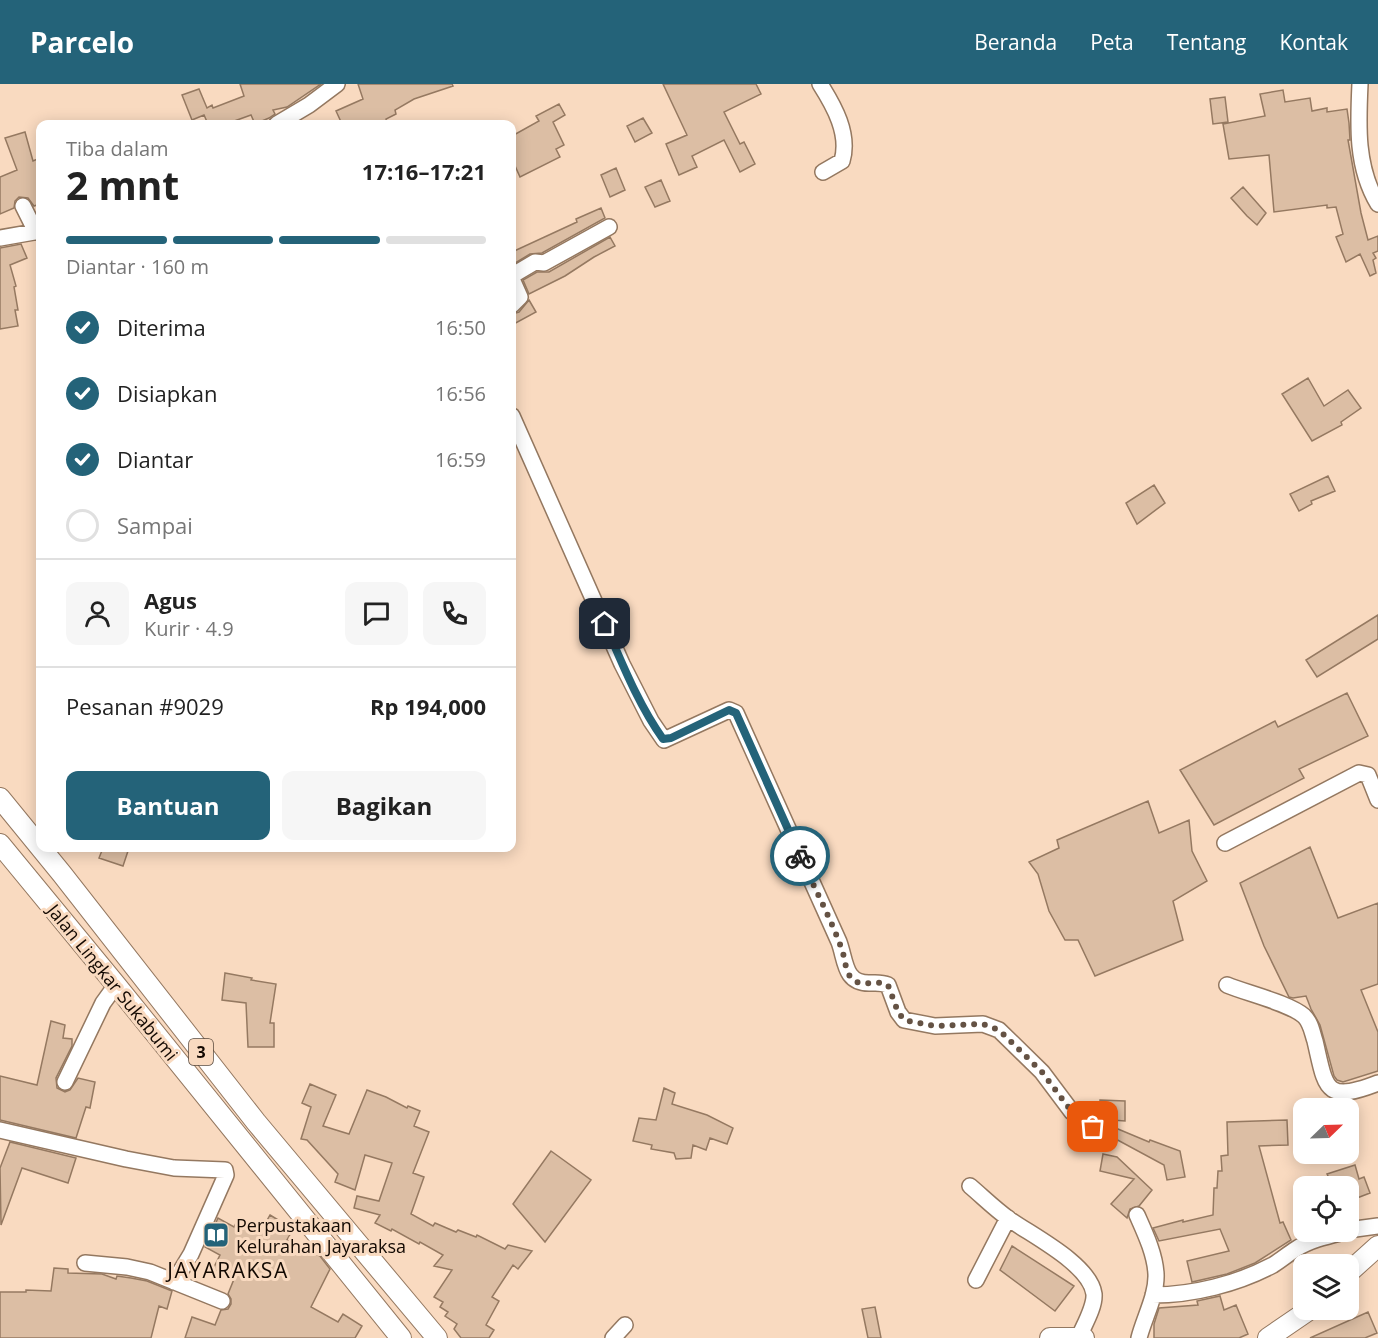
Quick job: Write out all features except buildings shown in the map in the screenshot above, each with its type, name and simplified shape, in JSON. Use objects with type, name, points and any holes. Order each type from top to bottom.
[{"type":"main road","name":"Jalan Lingkar Sukabumi","points":[[0,798],[36,842]]},
{"type":"main road","name":"Jalan Lingkar Sukabumi","points":[[0,844],[384,1317]]},
{"type":"main road","name":"Jalan Lingkar Sukabumi","points":[[44,852],[256,1122],[437,1338]]},
{"type":"main road","points":[[40,894],[62,874]]},
{"type":"main road","points":[[1359,1264],[1373,1251]]},
{"type":"main road","points":[[384,1317],[392,1338]]},
{"type":"main road","name":"3","points":[[384,1317],[401,1338]]},
{"type":"main road","points":[[1268,1338],[1294,1320]]},
{"type":"main road","points":[[1050,1338],[1084,1338]]},
{"type":"street","points":[[284,120],[337,84]]},
{"type":"street","points":[[820,84],[831,100],[844,135],[846,148],[842,161],[823,172]]},
{"type":"street","points":[[1360,84],[1361,161],[1365,177],[1378,204]]},
{"type":"street","points":[[23,206],[36,228]]},
{"type":"street","points":[[516,272],[535,262],[547,261],[609,227]]},
{"type":"street","points":[[0,238],[36,231]]},
{"type":"street","points":[[516,425],[622,664],[651,721],[664,740],[729,710],[736,713],[839,942],[849,975],[853,980],[859,983],[888,985],[901,1017],[912,1023],[935,1026],[983,1024],[999,1030],[1042,1072],[1072,1112],[1103,1134]]},
{"type":"street","points":[[1225,843],[1359,773],[1368,774],[1378,800]]},
{"type":"street","points":[[65,1082],[103,1003],[116,985]]},
{"type":"street","points":[[1227,986],[1290,1008],[1304,1016],[1312,1030],[1328,1088],[1341,1093],[1378,1083]]},
{"type":"street","points":[[0,1130],[174,1168],[225,1170],[226,1176],[195,1245],[174,1282]]},
{"type":"street","points":[[970,1186],[1008,1218],[1058,1251],[1075,1265],[1091,1284],[1094,1298],[1079,1337]]},
{"type":"street","points":[[1137,1215],[1147,1237],[1156,1275],[1139,1338]]},
{"type":"street","points":[[976,1280],[1008,1218]]},
{"type":"street","points":[[1359,1229],[1378,1226]]},
{"type":"street","points":[[1152,1295],[1179,1295],[1219,1285],[1265,1268],[1311,1242]]},
{"type":"street","points":[[85,1263],[127,1267],[160,1275],[222,1301]]},
{"type":"street","points":[[613,1338],[625,1325]]},
{"type":"way so far","points":[[800,856],[839,942],[849,975],[853,980],[859,983],[888,985],[901,1017],[912,1023],[935,1026],[983,1024],[999,1030],[1042,1072],[1072,1112],[1093,1127]]},
{"type":"place","name":"Perpustakaan Kelurahan Jayaraksa","points":[[216,1235]]},
{"type":"district","name":"JAYARAKSA","points":[[228,1270]]},
{"type":"route","points":[[605,624],[622,664],[651,721],[664,740],[729,710],[736,713],[800,856]]}]
